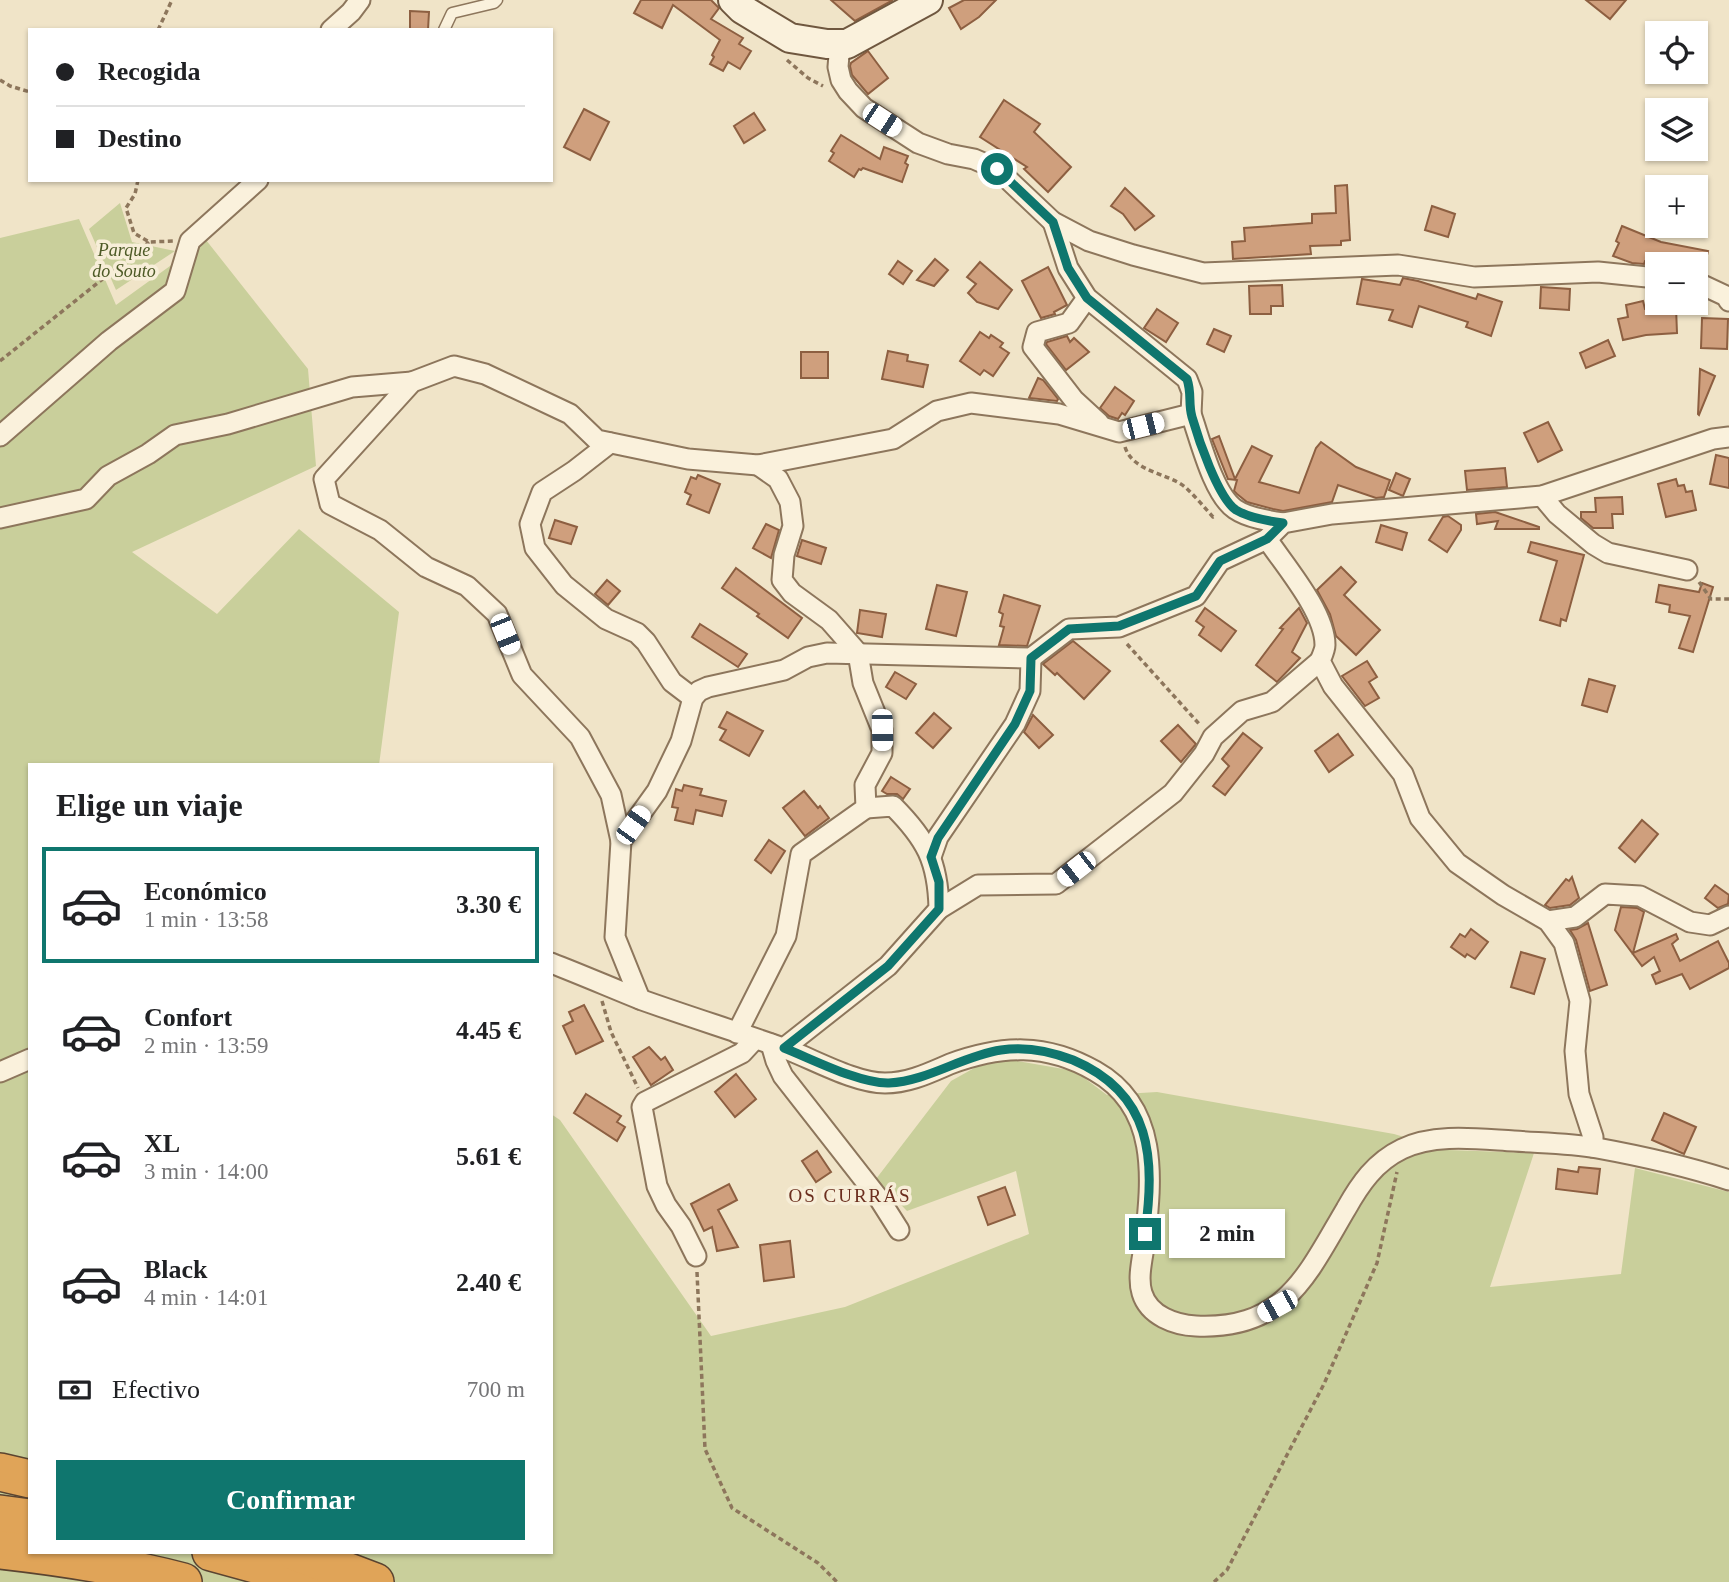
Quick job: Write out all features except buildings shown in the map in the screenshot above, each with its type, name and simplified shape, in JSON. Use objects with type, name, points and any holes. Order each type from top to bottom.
[{"type":"highway","points":[[0,1472],[28,1479]]},
{"type":"highway","points":[[0,1514],[28,1518]]},
{"type":"highway","points":[[0,1550],[28,1553]]},
{"type":"highway","points":[[37,1554],[148,1573],[183,1582]]},
{"type":"highway","points":[[218,1554],[321,1582]]},
{"type":"highway","points":[[301,1554],[375,1582]]},
{"type":"street","points":[[333,28],[360,0]]},
{"type":"street","points":[[733,0],[742,9],[790,38],[847,44]]},
{"type":"street","points":[[928,0],[847,44],[839,55],[841,80],[864,108],[918,144],[974,159],[997,169],[1053,222],[1089,241],[1203,273],[1398,265],[1474,277],[1598,272],[1645,277]]},
{"type":"street","points":[[0,436],[109,341],[175,291],[190,241],[256,182]]},
{"type":"street","points":[[1053,222],[1068,268],[1087,298],[1187,379],[1192,392],[1191,414],[1220,491],[1235,509],[1269,521],[1283,523],[1332,514],[1542,496],[1713,439],[1729,437]]},
{"type":"street","points":[[1708,286],[1726,292]]},
{"type":"street","points":[[1087,298],[1069,323],[1037,332],[1033,347],[1074,400],[1111,429]]},
{"type":"street","points":[[0,518],[86,499],[108,476],[148,454],[175,435],[228,424],[352,387],[412,382],[454,366],[485,374],[570,414],[597,440],[688,459],[758,465],[893,439],[937,411],[971,403],[1059,414],[1111,429],[1191,414]]},
{"type":"street","points":[[412,382],[324,478],[330,504],[380,530],[426,567],[467,586],[497,614],[522,675],[580,737],[611,795],[621,841],[615,937],[640,999]]},
{"type":"street","points":[[610,443],[542,492],[530,524],[535,548],[564,585],[606,619],[637,633],[673,682],[693,698]]},
{"type":"street","points":[[758,465],[778,479],[790,502],[793,526],[784,555],[782,580],[792,593],[829,620],[858,653],[863,683],[882,730],[882,753],[865,785],[866,808]]},
{"type":"street","points":[[1542,496],[1557,514],[1608,553],[1687,570]]},
{"type":"street","points":[[621,841],[657,791],[681,741],[693,698],[708,687],[784,670],[808,657],[827,653],[1031,658],[1069,629],[1119,626],[1196,596],[1220,561],[1267,539],[1283,523]]},
{"type":"street","points":[[696,1256],[657,1186],[641,1114],[645,1102],[742,1053],[888,966],[939,909],[978,885],[1056,884],[1173,793],[1204,754],[1213,737],[1242,711],[1272,702],[1320,661],[1325,647],[1320,623],[1310,603],[1267,539]]},
{"type":"street","points":[[931,857],[938,838],[1015,724],[1030,691],[1031,658]]},
{"type":"street","points":[[1320,661],[1333,686],[1403,774],[1420,818],[1457,863],[1503,895],[1548,921],[1563,943],[1580,1001],[1575,1051],[1580,1094],[1593,1137],[1593,1147]]},
{"type":"street","points":[[899,1230],[880,1200],[783,1076],[762,1041],[801,854],[866,808],[893,806],[909,821],[928,849],[939,882],[939,909]]},
{"type":"street","points":[[1548,921],[1575,917],[1605,894],[1640,897],[1690,922],[1710,925],[1729,916]]},
{"type":"street","points":[[553,963],[640,999],[871,1082],[908,1080],[969,1057],[1002,1050],[1024,1049],[1045,1051],[1067,1058],[1105,1076],[1130,1104],[1143,1130],[1150,1158],[1151,1192],[1140,1276],[1142,1293],[1147,1304],[1158,1315],[1174,1323],[1192,1326],[1236,1323],[1260,1315],[1292,1294],[1363,1179],[1402,1149],[1429,1142],[1461,1138],[1593,1147],[1698,1170],[1729,1181]]},
{"type":"street","points":[[0,1072],[28,1060]]},
{"type":"lane","points":[[445,28],[452,13],[497,0]]},
{"type":"path","points":[[159,28],[172,0]]},
{"type":"path","points":[[783,56],[808,78],[825,86]]},
{"type":"path","points":[[0,80],[28,91]]},
{"type":"path","points":[[0,361],[149,242],[134,233],[126,208],[135,194],[138,182]]},
{"type":"path","points":[[1111,429],[1127,453],[1144,467],[1184,486],[1213,517],[1235,509]]},
{"type":"path","points":[[1687,570],[1695,574],[1703,591],[1711,599],[1729,599]]},
{"type":"path","points":[[1119,626],[1127,643],[1213,737]]},
{"type":"path","points":[[599,982],[611,1032],[645,1102]]},
{"type":"path","points":[[1214,1582],[1227,1570],[1318,1395],[1367,1287],[1377,1263],[1402,1149]]},
{"type":"path","points":[[696,1256],[705,1449],[732,1508],[818,1563],[837,1582]]},
{"type":"green space","name":"Parque do Souto","points":[[120,203],[132,242],[175,251],[116,290],[89,229]]},
{"type":"green space","points":[[79,219],[116,305],[206,240],[308,369],[316,466],[132,552],[217,614],[299,529],[399,612],[379,763],[28,763],[28,1554],[553,1554],[553,1115],[560,1120],[711,1336],[845,1307],[1029,1234],[1016,1171],[907,1211],[876,1179],[951,1081],[994,1057],[1075,1071],[1107,1095],[1157,1092],[1394,1134],[1448,1150],[1534,1153],[1490,1287],[1621,1274],[1635,1168],[1729,1192],[1729,1582],[0,1582],[0,238]]},
{"type":"district","name":"OS CURRÁS","points":[[850,1195]]},
{"type":"route","points":[[997,169],[1053,222],[1068,268],[1087,298],[1187,379],[1192,392],[1191,414],[1220,491],[1235,509],[1283,523],[1267,539],[1220,561],[1196,596],[1149,617],[1119,626],[1069,629],[1031,658],[1030,691],[1015,724],[938,838],[931,857],[939,882],[939,909],[888,966],[784,1048],[871,1082],[908,1080],[969,1057],[1002,1050],[1045,1051],[1085,1065],[1105,1076],[1119,1089],[1143,1130],[1150,1158],[1151,1192],[1145,1234]]}]
